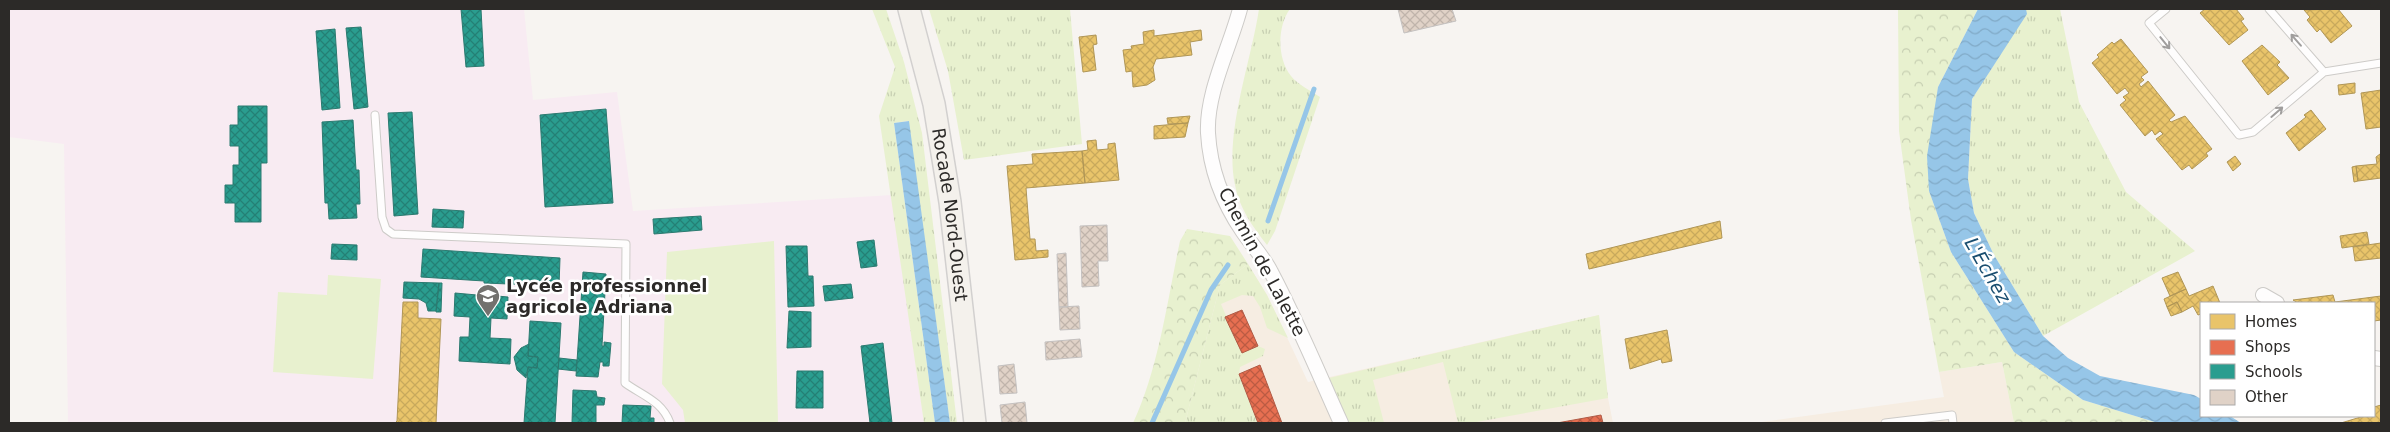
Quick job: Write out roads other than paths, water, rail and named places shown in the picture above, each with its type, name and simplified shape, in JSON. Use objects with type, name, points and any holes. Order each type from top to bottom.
[{"type":"main road","name":"Rocade Nord-Ouest","points":[[909,9],[934,104],[950,202],[975,423]]},
{"type":"street","name":"Chemin de Lalette","points":[[1240,9],[1211,106],[1208,132],[1213,167],[1223,195],[1242,230],[1270,270],[1301,332],[1341,423]]},
{"type":"street","points":[[2263,295],[2275,302]]},
{"type":"lane","points":[[2166,9],[2149,22],[2240,135],[2253,132],[2324,72],[2381,63]]},
{"type":"lane","points":[[2269,9],[2324,72]]},
{"type":"lane","points":[[375,115],[382,217],[386,228],[393,234],[626,244],[625,383],[666,411],[670,423]]},
{"type":"lane","points":[[1886,423],[1952,415],[1953,423]]},
{"type":"water","name":"L'Échez","points":[[1978,9],[2026,9],[2027,14],[1972,99],[1968,179],[1974,213],[1994,255],[2043,336],[2068,358],[2100,376],[2194,395],[2200,398],[2200,417],[2232,417],[2241,423],[2158,423],[2083,400],[2014,352],[1951,252],[1929,191],[1927,156],[1938,87]]},
{"type":"water","points":[[909,121],[950,423],[935,423],[894,123]]},
{"type":"waterway","points":[[1268,221],[1314,89]]},
{"type":"waterway","points":[[1152,423],[1211,290],[1228,265]]},
{"type":"place","name":"Lycée professionnel agricole Adriana","points":[[488,317]]}]
